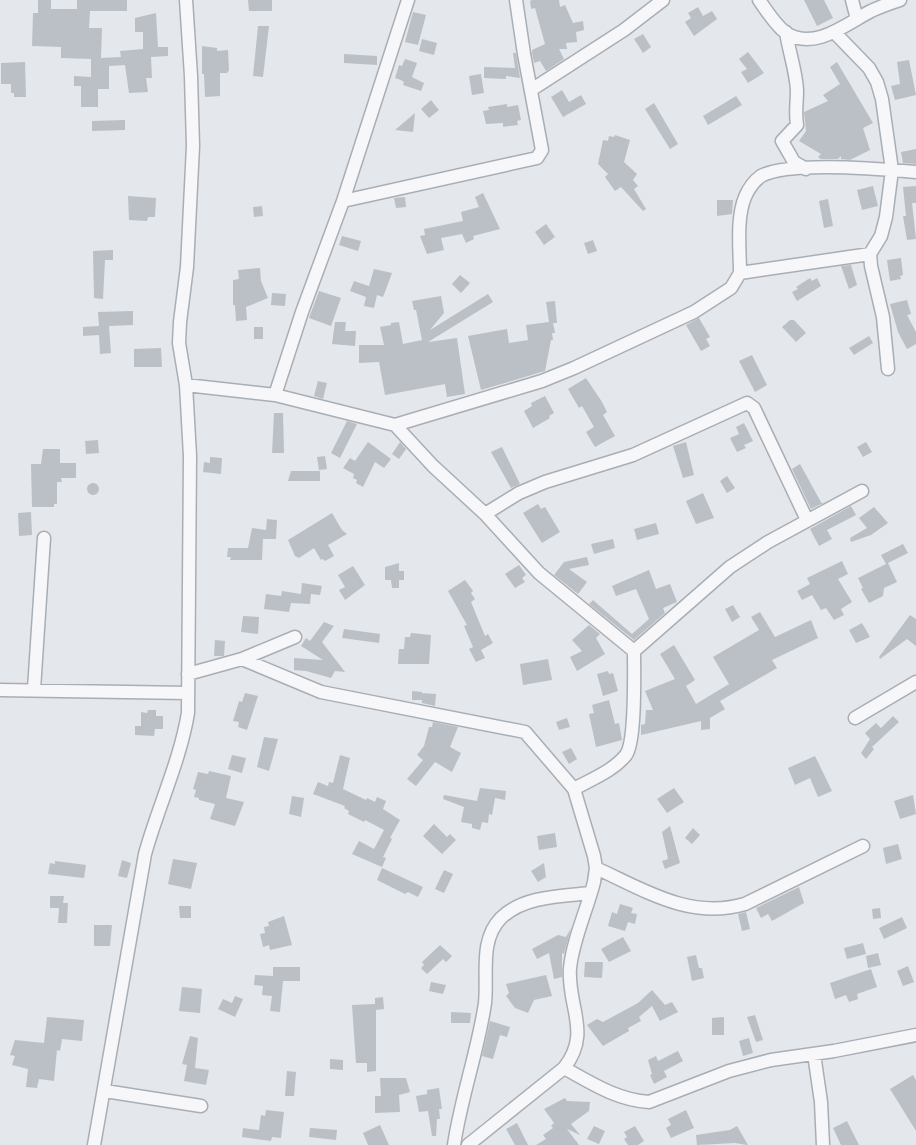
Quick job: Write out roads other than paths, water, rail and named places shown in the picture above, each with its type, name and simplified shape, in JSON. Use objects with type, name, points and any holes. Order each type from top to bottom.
[{"type":"street","points":[[94,1145],[105,1091],[145,854],[156,814],[180,749],[188,713],[190,456],[186,386],[179,343],[187,267],[193,146],[192,76],[186,0]]},
{"type":"street","points":[[275,394],[299,320],[343,201],[408,0]]},
{"type":"street","points":[[343,201],[537,158],[542,150],[517,16],[516,0]]},
{"type":"street","points":[[531,90],[624,30],[662,0]]},
{"type":"street","points":[[760,0],[779,26],[786,32],[804,39],[821,38],[857,19],[900,0]]},
{"type":"street","points":[[852,0],[857,19]]},
{"type":"street","points":[[786,32],[797,93],[794,109],[797,125],[782,141],[794,162],[806,169]]},
{"type":"street","points":[[834,32],[863,61],[877,82],[892,170],[886,218],[881,236],[870,254],[883,317],[888,369]]},
{"type":"street","points":[[186,386],[275,394],[395,425],[542,381],[574,368],[694,312],[732,288],[740,273],[742,205],[750,188],[760,177],[787,168],[863,167],[916,172]]},
{"type":"street","points":[[740,273],[870,254]]},
{"type":"street","points":[[484,514],[519,493],[545,482],[633,455],[747,403],[754,408],[807,520]]},
{"type":"street","points":[[395,425],[433,466],[484,514],[551,584],[634,651]]},
{"type":"street","points":[[574,789],[612,767],[627,752],[633,710],[634,651],[730,567],[768,542],[862,491]]},
{"type":"street","points":[[34,689],[44,538]]},
{"type":"street","points":[[188,674],[242,659],[295,637]]},
{"type":"street","points":[[242,659],[321,692],[525,732],[574,789],[596,868],[592,892],[570,970],[578,1032],[577,1046],[574,1056],[564,1068],[468,1145]]},
{"type":"street","points":[[855,718],[916,682]]},
{"type":"street","points":[[0,690],[34,689],[188,693]]},
{"type":"street","points":[[596,868],[669,902],[691,908],[728,909],[745,904],[863,846]]},
{"type":"street","points":[[454,1145],[459,1108],[485,1003],[487,954],[493,928],[512,910],[526,904],[548,897],[592,892]]},
{"type":"street","points":[[564,1068],[609,1092],[637,1101],[648,1102],[729,1071],[771,1060],[916,1035]]},
{"type":"street","points":[[814,1054],[821,1102],[823,1145]]},
{"type":"street","points":[[105,1091],[201,1106]]}]
